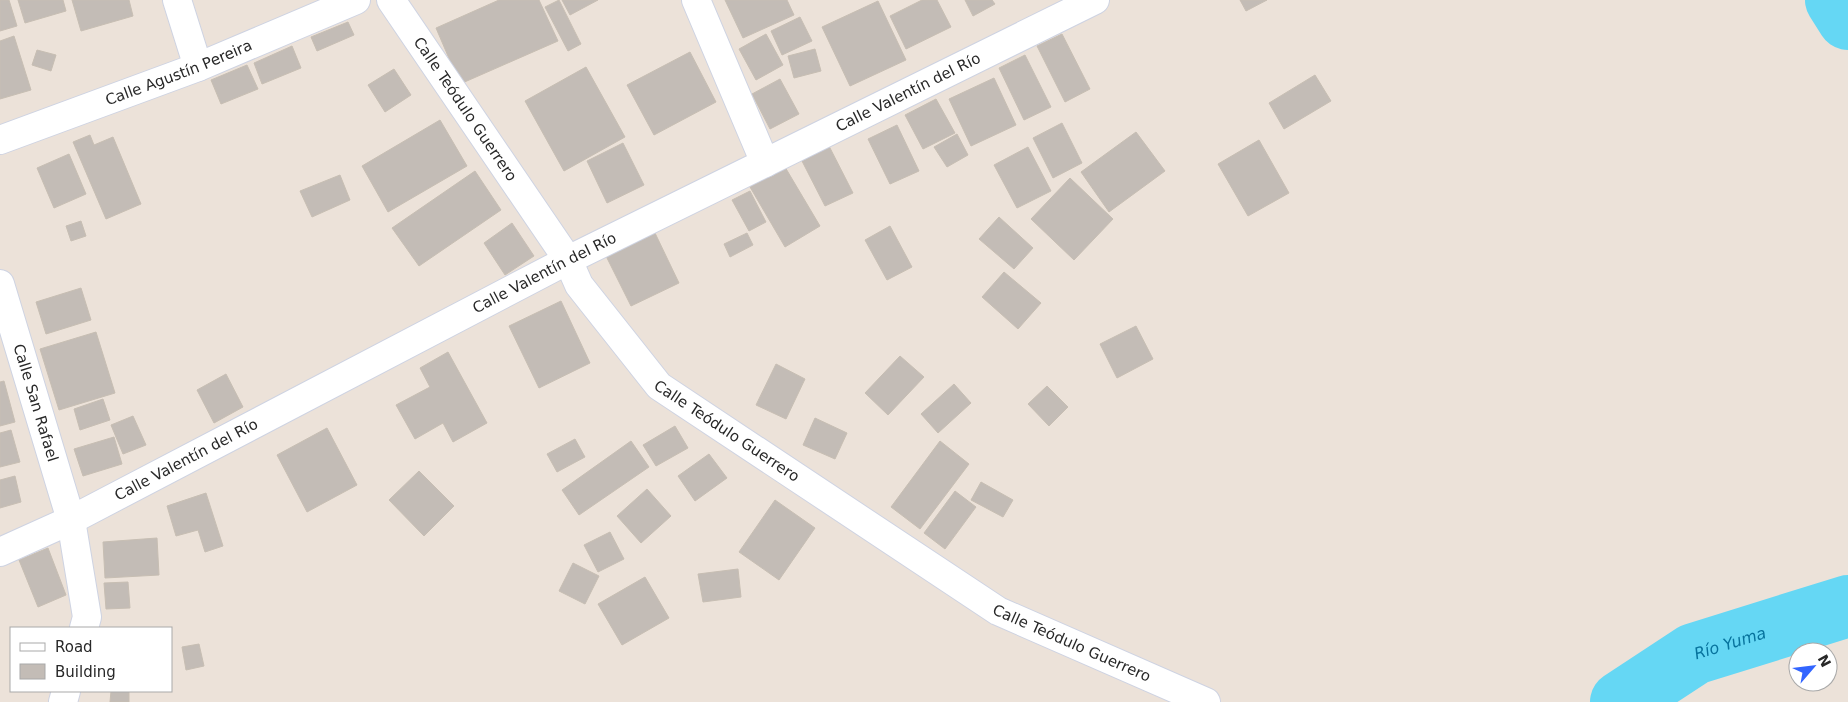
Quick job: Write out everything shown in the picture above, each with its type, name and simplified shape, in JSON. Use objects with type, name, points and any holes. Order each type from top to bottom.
[{"type":"street","points":[[177,0],[198,67]]},
{"type":"street","name":"Calle Agustín Pereira","points":[[0,140],[198,67],[356,0]]},
{"type":"street","name":"Calle Teódulo Guerrero","points":[[391,0],[568,260],[579,284],[659,386],[998,611],[1206,702]]},
{"type":"street","points":[[696,0],[765,163]]},
{"type":"street","name":"Calle Valentín del Río","points":[[0,552],[71,520],[568,260],[1095,0]]},
{"type":"street","name":"Calle San Rafael","points":[[0,284],[71,520],[87,617],[84,627]]},
{"type":"building","points":[[0,0],[9,0],[17,26],[0,31]]},
{"type":"building","points":[[18,0],[63,0],[66,11],[25,23]]},
{"type":"building","points":[[72,0],[129,0],[133,16],[81,31]]},
{"type":"building","points":[[499,0],[539,0],[558,41],[460,84],[436,28]]},
{"type":"building","points":[[559,0],[581,44],[568,51],[545,7]]},
{"type":"building","points":[[562,0],[598,0],[570,15]]},
{"type":"building","points":[[725,0],[787,0],[794,15],[743,38]]},
{"type":"building","points":[[922,0],[937,0],[951,27],[906,49],[890,16]]},
{"type":"building","points":[[965,0],[992,0],[995,4],[973,16]]},
{"type":"building","points":[[1240,0],[1267,0],[1246,11]]},
{"type":"building","points":[[878,1],[906,60],[850,86],[822,27]]},
{"type":"building","points":[[800,17],[812,41],[782,55],[771,31]]},
{"type":"building","points":[[348,22],[354,35],[317,51],[311,37]]},
{"type":"building","points":[[766,34],[783,65],[756,80],[739,49]]},
{"type":"building","points":[[1062,34],[1090,89],[1065,102],[1037,46]]},
{"type":"building","points":[[14,36],[31,90],[0,99],[0,41]]},
{"type":"building","points":[[292,46],[301,68],[262,84],[254,63]]},
{"type":"building","points":[[815,49],[821,71],[794,78],[788,56]]},
{"type":"building","points":[[37,50],[56,55],[51,71],[32,65]]},
{"type":"building","points":[[690,52],[716,102],[654,135],[627,85]]},
{"type":"building","points":[[1025,55],[1051,107],[1024,120],[999,68]]},
{"type":"building","points":[[247,65],[258,89],[221,104],[211,80]]},
{"type":"building","points":[[586,67],[625,137],[564,171],[525,101]]},
{"type":"building","points":[[394,69],[411,95],[385,112],[368,85]]},
{"type":"building","points":[[1315,75],[1331,101],[1284,129],[1269,103]]},
{"type":"building","points":[[994,78],[1016,125],[971,146],[949,99]]},
{"type":"building","points":[[780,79],[799,114],[770,129],[752,94]]},
{"type":"building","points":[[936,99],[955,133],[923,149],[905,115]]},
{"type":"building","points":[[440,120],[467,166],[388,212],[362,166]]},
{"type":"building","points":[[1062,123],[1082,163],[1053,178],[1033,138]]},
{"type":"building","points":[[897,125],[919,171],[890,184],[868,139]]},
{"type":"building","points":[[1136,132],[1165,171],[1109,212],[1081,172]]},
{"type":"building","points":[[957,134],[968,155],[947,167],[934,147]]},
{"type":"building","points":[[90,135],[94,145],[113,137],[141,204],[106,219],[73,142]]},
{"type":"building","points":[[1259,140],[1289,193],[1248,216],[1218,164]]},
{"type":"building","points":[[623,143],[644,185],[607,203],[587,161]]},
{"type":"building","points":[[829,146],[853,193],[825,206],[802,161]]},
{"type":"building","points":[[1028,147],[1051,191],[1017,208],[994,165]]},
{"type":"building","points":[[69,154],[86,194],[54,208],[37,168]]},
{"type":"building","points":[[785,167],[820,226],[785,247],[750,187]]},
{"type":"building","points":[[475,171],[501,210],[419,266],[392,228]]},
{"type":"building","points":[[340,175],[350,200],[312,217],[300,191]]},
{"type":"building","points":[[1070,178],[1113,219],[1074,260],[1031,219]]},
{"type":"building","points":[[750,191],[766,222],[749,231],[732,200]]},
{"type":"building","points":[[999,217],[1033,248],[1014,269],[979,239]]},
{"type":"building","points":[[81,221],[86,236],[71,241],[66,226]]},
{"type":"building","points":[[512,223],[534,256],[505,275],[484,243]]},
{"type":"building","points":[[890,226],[912,267],[887,280],[865,240]]},
{"type":"building","points":[[655,233],[679,283],[631,306],[606,256]]},
{"type":"building","points":[[747,233],[753,245],[730,257],[724,244]]},
{"type":"building","points":[[1004,272],[1041,303],[1018,329],[982,297]]},
{"type":"building","points":[[81,288],[91,320],[46,334],[36,302]]},
{"type":"building","points":[[561,301],[590,363],[539,388],[509,326]]},
{"type":"building","points":[[1136,326],[1153,359],[1117,378],[1100,344]]},
{"type":"building","points":[[96,332],[115,393],[59,410],[40,349]]},
{"type":"building","points":[[448,352],[487,423],[453,442],[443,423],[415,439],[396,405],[430,387],[420,368]]},
{"type":"building","points":[[900,356],[924,377],[888,415],[865,393]]},
{"type":"building","points":[[776,364],[805,379],[786,419],[756,405]]},
{"type":"building","points":[[226,374],[243,407],[214,423],[197,390]]},
{"type":"building","points":[[4,381],[15,422],[0,426],[0,382]]},
{"type":"building","points":[[954,384],[971,403],[938,433],[921,414]]},
{"type":"building","points":[[1047,386],[1068,407],[1049,426],[1028,404]]},
{"type":"building","points":[[103,399],[110,420],[80,430],[74,409]]},
{"type":"building","points":[[133,416],[146,445],[123,454],[111,425]]},
{"type":"building","points":[[815,418],[847,433],[835,459],[803,445]]},
{"type":"building","points":[[675,426],[688,448],[656,466],[643,445]]},
{"type":"building","points":[[327,428],[357,485],[307,512],[277,455]]},
{"type":"building","points":[[11,430],[20,462],[0,467],[0,433]]},
{"type":"building","points":[[114,437],[122,464],[83,476],[74,449]]},
{"type":"building","points":[[575,439],[585,457],[557,472],[547,454]]},
{"type":"building","points":[[631,441],[649,467],[579,515],[562,490]]},
{"type":"building","points":[[940,441],[969,464],[920,529],[891,507]]},
{"type":"building","points":[[709,454],[727,478],[695,501],[678,476]]},
{"type":"building","points":[[419,471],[454,506],[424,536],[389,500]]},
{"type":"building","points":[[15,476],[21,502],[0,508],[0,480]]},
{"type":"building","points":[[981,482],[1013,500],[1003,517],[971,500]]},
{"type":"building","points":[[647,489],[671,516],[641,543],[617,516]]},
{"type":"building","points":[[955,491],[976,507],[945,549],[924,533]]},
{"type":"building","points":[[206,493],[223,546],[205,552],[198,530],[176,536],[167,506]]},
{"type":"building","points":[[775,500],[815,528],[779,580],[739,552]]},
{"type":"building","points":[[610,532],[624,559],[598,572],[584,545]]},
{"type":"building","points":[[157,538],[159,575],[105,578],[103,542]]},
{"type":"building","points":[[48,548],[66,595],[38,607],[19,560]]},
{"type":"building","points":[[573,563],[599,576],[585,604],[559,591]]},
{"type":"building","points":[[738,569],[741,597],[703,602],[698,574]]},
{"type":"building","points":[[645,577],[669,618],[622,645],[598,604]]},
{"type":"building","points":[[128,582],[130,608],[106,609],[104,583]]},
{"type":"building","points":[[199,644],[204,666],[186,670],[182,647]]},
{"type":"building","points":[[111,692],[129,692],[129,702],[110,702]]},
{"type":"waterway","name":"Río Yuma","points":[[1836,0],[1848,19]]},
{"type":"waterway","name":"Río Yuma","points":[[1621,702],[1694,654],[1848,606]]}]
